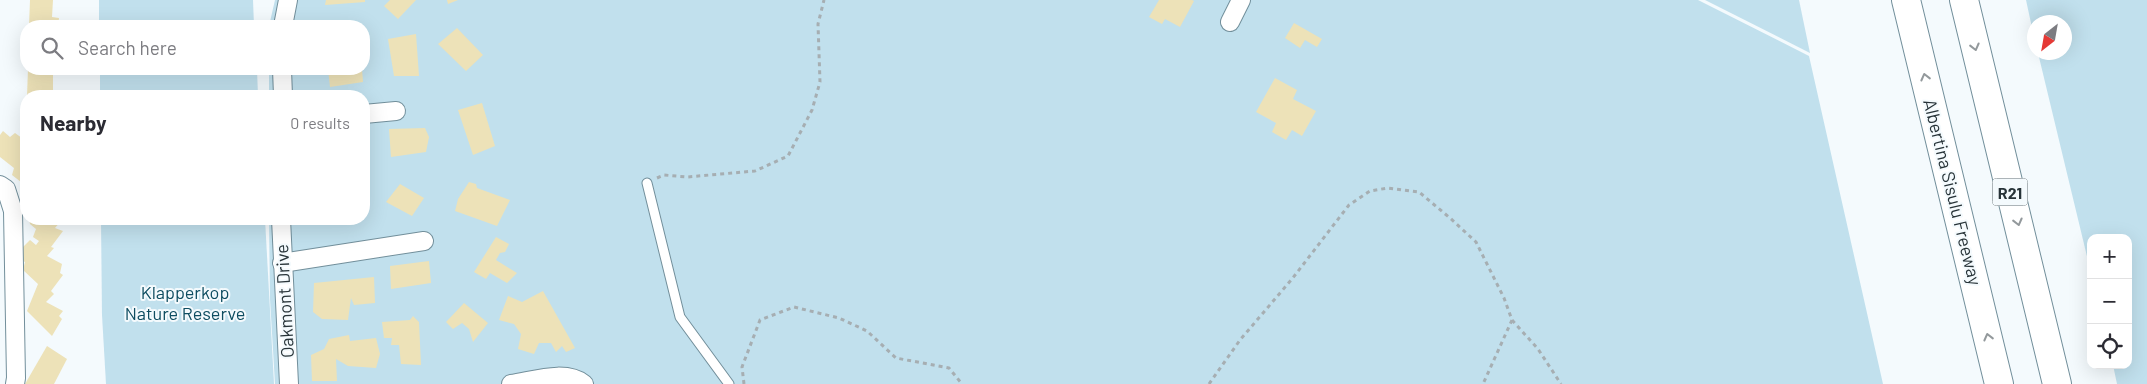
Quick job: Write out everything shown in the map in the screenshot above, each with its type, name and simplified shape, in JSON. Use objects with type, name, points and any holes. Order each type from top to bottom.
[{"type":"highway","name":"Albertina Sisulu Freeway","points":[[1906,0],[1999,384]]},
{"type":"highway","name":"R21","points":[[1964,0],[2057,384]]},
{"type":"street","points":[[284,20],[288,0]]},
{"type":"street","points":[[1230,22],[1241,0]]},
{"type":"street","points":[[282,75],[283,90]]},
{"type":"street","points":[[370,113],[396,111]]},
{"type":"street","points":[[0,185],[6,190],[13,211],[15,384]]},
{"type":"street","name":"Oakmont Drive","points":[[281,225],[289,384]]},
{"type":"street","points":[[282,262],[424,241]]},
{"type":"street","points":[[511,384],[562,376],[573,377],[584,384]]},
{"type":"lane","points":[[647,183],[680,317],[729,384]]},
{"type":"path","points":[[647,183],[664,176],[687,177],[755,171],[788,156],[812,110],[820,82],[818,24],[824,0]]},
{"type":"path","points":[[1209,384],[1240,340],[1292,280],[1348,205],[1370,191],[1388,188],[1419,192],[1476,242],[1504,298],[1512,320],[1538,349],[1561,384]]},
{"type":"path","points":[[744,384],[742,367],[760,320],[794,306],[838,318],[867,331],[896,358],[949,368],[962,384]]},
{"type":"path","points":[[1483,384],[1512,320]]},
{"type":"green space","points":[[99,0],[253,0],[254,20],[99,20]]},
{"type":"green space","points":[[275,0],[1698,0],[1809,56],[1883,384],[275,384],[270,299],[269,225],[370,225],[370,90],[269,90],[269,75],[370,75],[370,20],[270,20]]},
{"type":"green space","points":[[1705,0],[1799,0],[1810,53]]},
{"type":"green space","points":[[2026,0],[2147,0],[2147,384],[2117,384],[2114,369],[2132,369],[2132,234],[2087,234],[2087,256],[2040,60],[2072,60],[2072,15],[2029,15]]},
{"type":"green space","points":[[100,75],[257,75],[258,90],[100,90]]},
{"type":"green space","name":"Klapperkop Nature Reserve","points":[[101,225],[265,225],[274,384],[106,384],[102,315]]},
{"type":"building","points":[[30,0],[53,0],[52,17],[59,18],[59,20],[29,20]]},
{"type":"building","points":[[326,0],[365,0],[365,2],[325,5]]},
{"type":"building","points":[[390,0],[416,0],[398,19],[384,6]]},
{"type":"building","points":[[447,0],[458,0],[448,4]]},
{"type":"building","points":[[1159,0],[1194,1],[1180,27],[1165,19],[1162,24],[1149,17]]},
{"type":"building","points":[[1294,23],[1322,39],[1317,47],[1305,40],[1300,48],[1285,38]]},
{"type":"building","points":[[457,28],[483,55],[466,71],[438,44]]},
{"type":"building","points":[[416,34],[419,76],[394,76],[388,39]]},
{"type":"building","points":[[28,75],[53,75],[53,90],[27,90]]},
{"type":"building","points":[[329,75],[362,75],[363,82],[330,87]]},
{"type":"building","points":[[1275,78],[1297,90],[1293,99],[1316,111],[1302,136],[1292,130],[1286,140],[1272,132],[1276,123],[1256,112]]},
{"type":"building","points":[[482,103],[495,146],[473,155],[458,110]]},
{"type":"building","points":[[425,128],[429,137],[426,152],[391,157],[389,129]]},
{"type":"building","points":[[3,131],[10,137],[15,133],[20,137],[20,181],[12,175],[14,168],[0,157],[0,135]]},
{"type":"building","points":[[469,182],[476,184],[477,188],[510,200],[497,226],[455,211],[458,199]]},
{"type":"building","points":[[400,184],[424,198],[412,216],[386,202]]},
{"type":"building","points":[[31,225],[58,225],[55,228],[63,231],[51,247],[54,248],[47,256],[62,264],[60,273],[63,275],[51,291],[54,294],[46,302],[63,311],[59,316],[62,319],[52,336],[27,311],[38,284],[23,270],[25,262],[14,256],[30,240],[36,245],[39,241],[33,237],[36,229]]},
{"type":"building","points":[[496,237],[509,244],[505,252],[500,253],[496,260],[517,273],[507,283],[490,273],[486,279],[474,272]]},
{"type":"building","points":[[429,261],[431,283],[391,289],[390,266]]},
{"type":"building","points":[[374,277],[375,303],[354,305],[351,298],[348,320],[322,319],[313,312],[314,283]]},
{"type":"building","points":[[543,291],[575,348],[566,352],[562,346],[556,352],[551,343],[539,343],[534,354],[518,349],[521,334],[514,324],[499,320],[508,296],[522,302]]},
{"type":"building","points":[[464,303],[488,323],[473,342],[469,329],[462,323],[453,329],[446,322]]},
{"type":"building","points":[[413,316],[419,322],[421,365],[401,364],[399,345],[391,345],[392,338],[384,338],[382,322],[410,320]]},
{"type":"building","points":[[349,335],[350,341],[376,338],[380,354],[376,368],[348,366],[336,359],[337,381],[312,381],[311,355],[324,349],[329,339]]},
{"type":"building","points":[[47,346],[67,359],[54,384],[25,384]]}]
